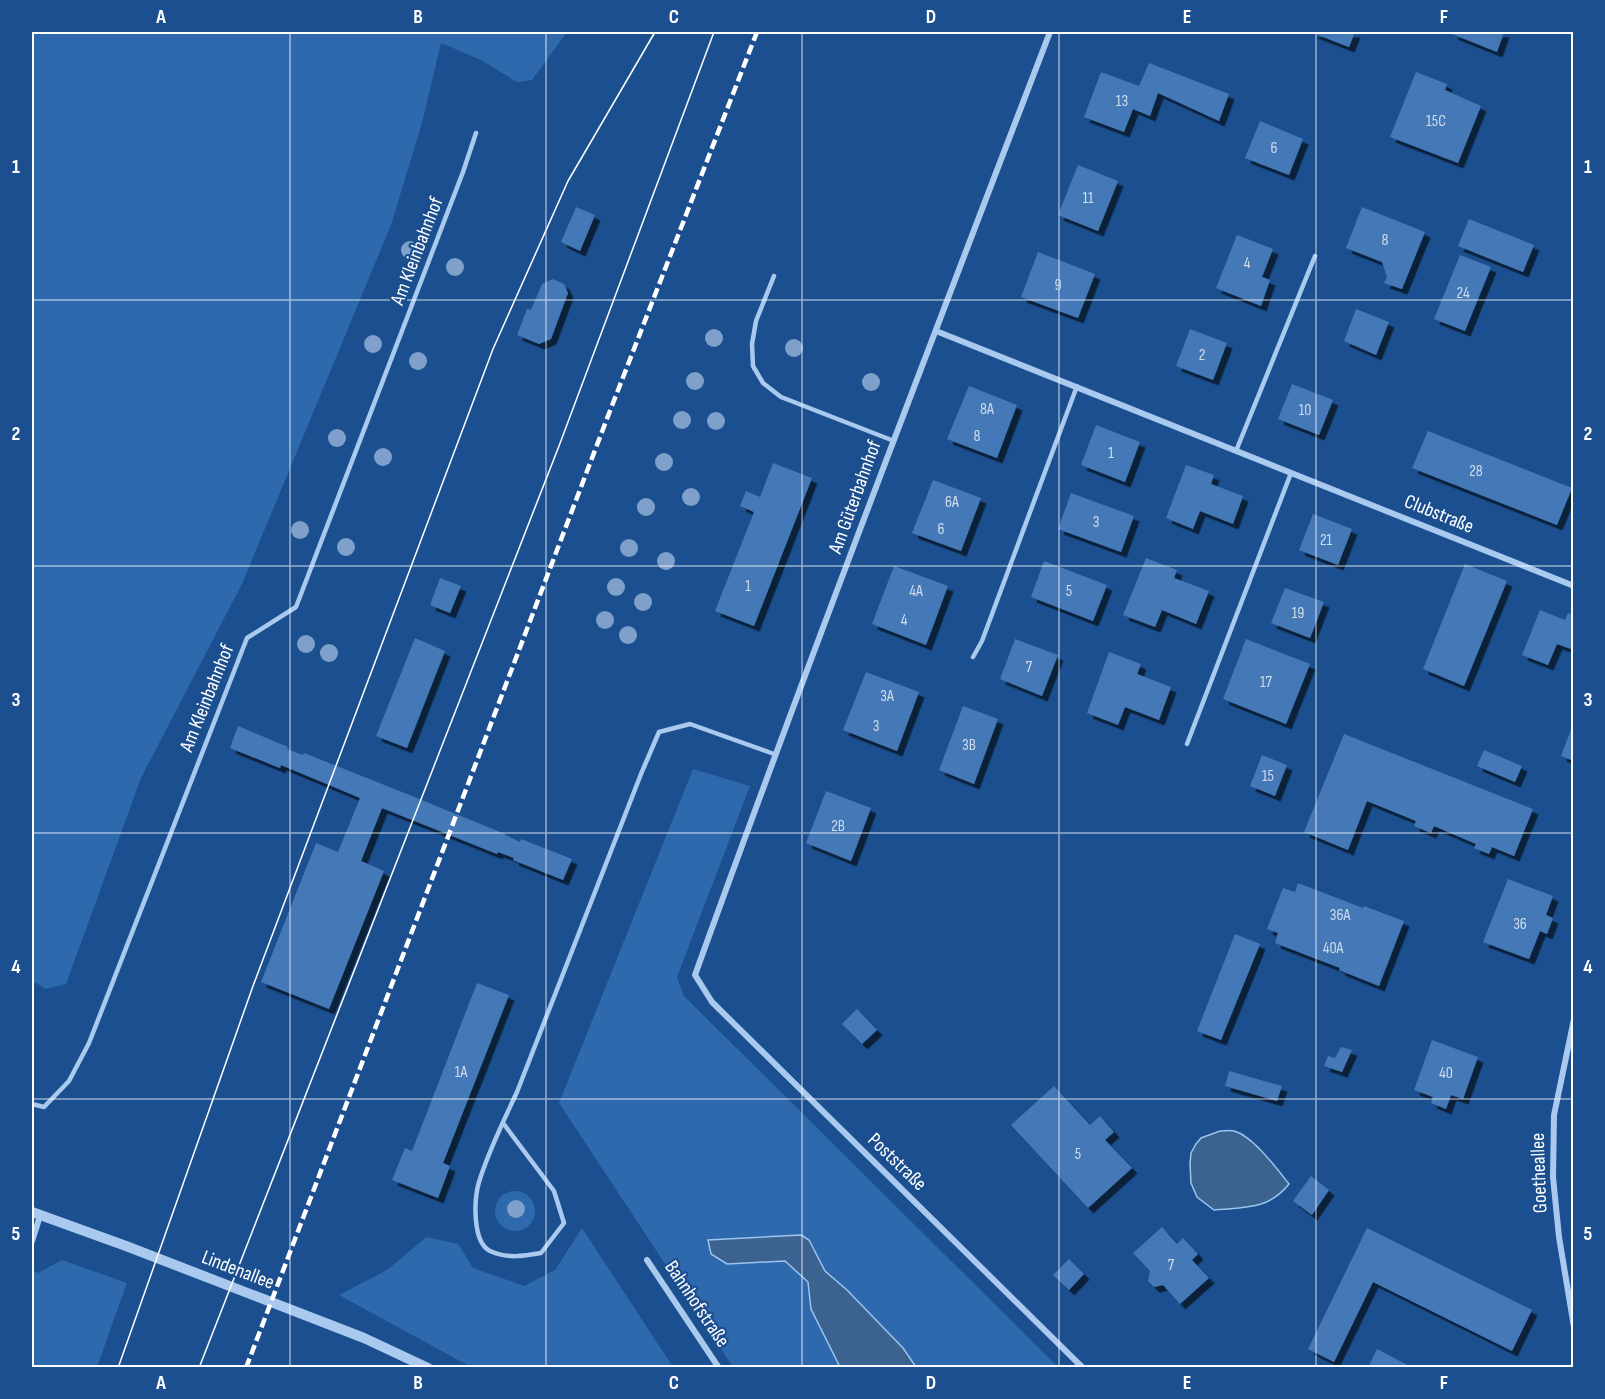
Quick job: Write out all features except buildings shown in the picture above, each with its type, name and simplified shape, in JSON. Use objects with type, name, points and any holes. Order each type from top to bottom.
[{"type":"street","name":"Am Güterbahnhof","points":[[695,975],[774,754],[823,631],[1050,32]]},
{"type":"street","name":"Clubstraße","points":[[936,331],[1574,586]]},
{"type":"street","name":"Poststraße","points":[[695,975],[711,1002],[1083,1368]]},
{"type":"street","name":"Goetheallee","points":[[1574,1019],[1554,1115],[1553,1177],[1564,1270],[1574,1327]]},
{"type":"street","points":[[32,1241],[36,1214]]},
{"type":"street","name":"Lindenallee","points":[[36,1214],[126,1246],[364,1338],[428,1368]]},
{"type":"street","name":"Bahnhofstraße","points":[[647,1260],[719,1368]]},
{"type":"lane","name":"Am Kleinbahnhof","points":[[32,1104],[45,1107],[69,1081],[89,1043],[247,638],[296,607],[459,183],[476,133]]},
{"type":"lane","points":[[1236,451],[1315,256]]},
{"type":"lane","points":[[774,276],[756,321],[752,344],[753,366],[763,383],[781,397],[894,441]]},
{"type":"lane","points":[[973,657],[982,641],[1077,386]]},
{"type":"lane","points":[[1187,744],[1292,473]]},
{"type":"lane","points":[[503,1123],[554,1191],[564,1223],[541,1253],[512,1257],[490,1251],[483,1245],[478,1237],[476,1219],[479,1183],[659,732],[690,724],[774,754]]},
{"type":"shaded area","points":[[32,32],[567,32],[532,80],[517,82],[481,60],[441,43],[422,123],[391,225],[242,584],[141,778],[66,984],[46,989],[32,981]]},
{"type":"shaded area","points":[[693,769],[750,786],[677,977],[684,996],[1058,1367],[916,1367],[903,1348],[847,1290],[825,1271],[809,1240],[709,1240],[727,1264],[785,1261],[808,1282],[811,1309],[840,1367],[733,1367],[559,1103]]},
{"type":"shaded area","points":[[1220,1131],[1234,1131],[1249,1139],[1289,1184],[1273,1199],[1256,1206],[1214,1210],[1197,1197],[1191,1183],[1191,1153],[1201,1138]]},
{"type":"shaded area","points":[[515,1191],[529,1197],[535,1211],[529,1225],[515,1231],[501,1225],[495,1211],[501,1197]]},
{"type":"shaded area","points":[[582,1228],[673,1367],[471,1367],[339,1295],[387,1270],[426,1237],[458,1244],[473,1268],[524,1286],[555,1270]]},
{"type":"shaded area","points":[[801,1235],[809,1240],[825,1271],[847,1290],[903,1348],[916,1367],[840,1367],[811,1309],[808,1282],[785,1261],[727,1264],[711,1254],[708,1240]]},
{"type":"shaded area","points":[[62,1260],[127,1283],[97,1367],[32,1367],[32,1270],[38,1273]]},
{"type":"tram line","points":[[118,1368],[253,986],[493,349],[568,181],[655,32]]},
{"type":"tram line","points":[[199,1368],[559,446],[714,32]]},
{"type":"railway","points":[[246,1368],[608,416],[757,32]]}]
